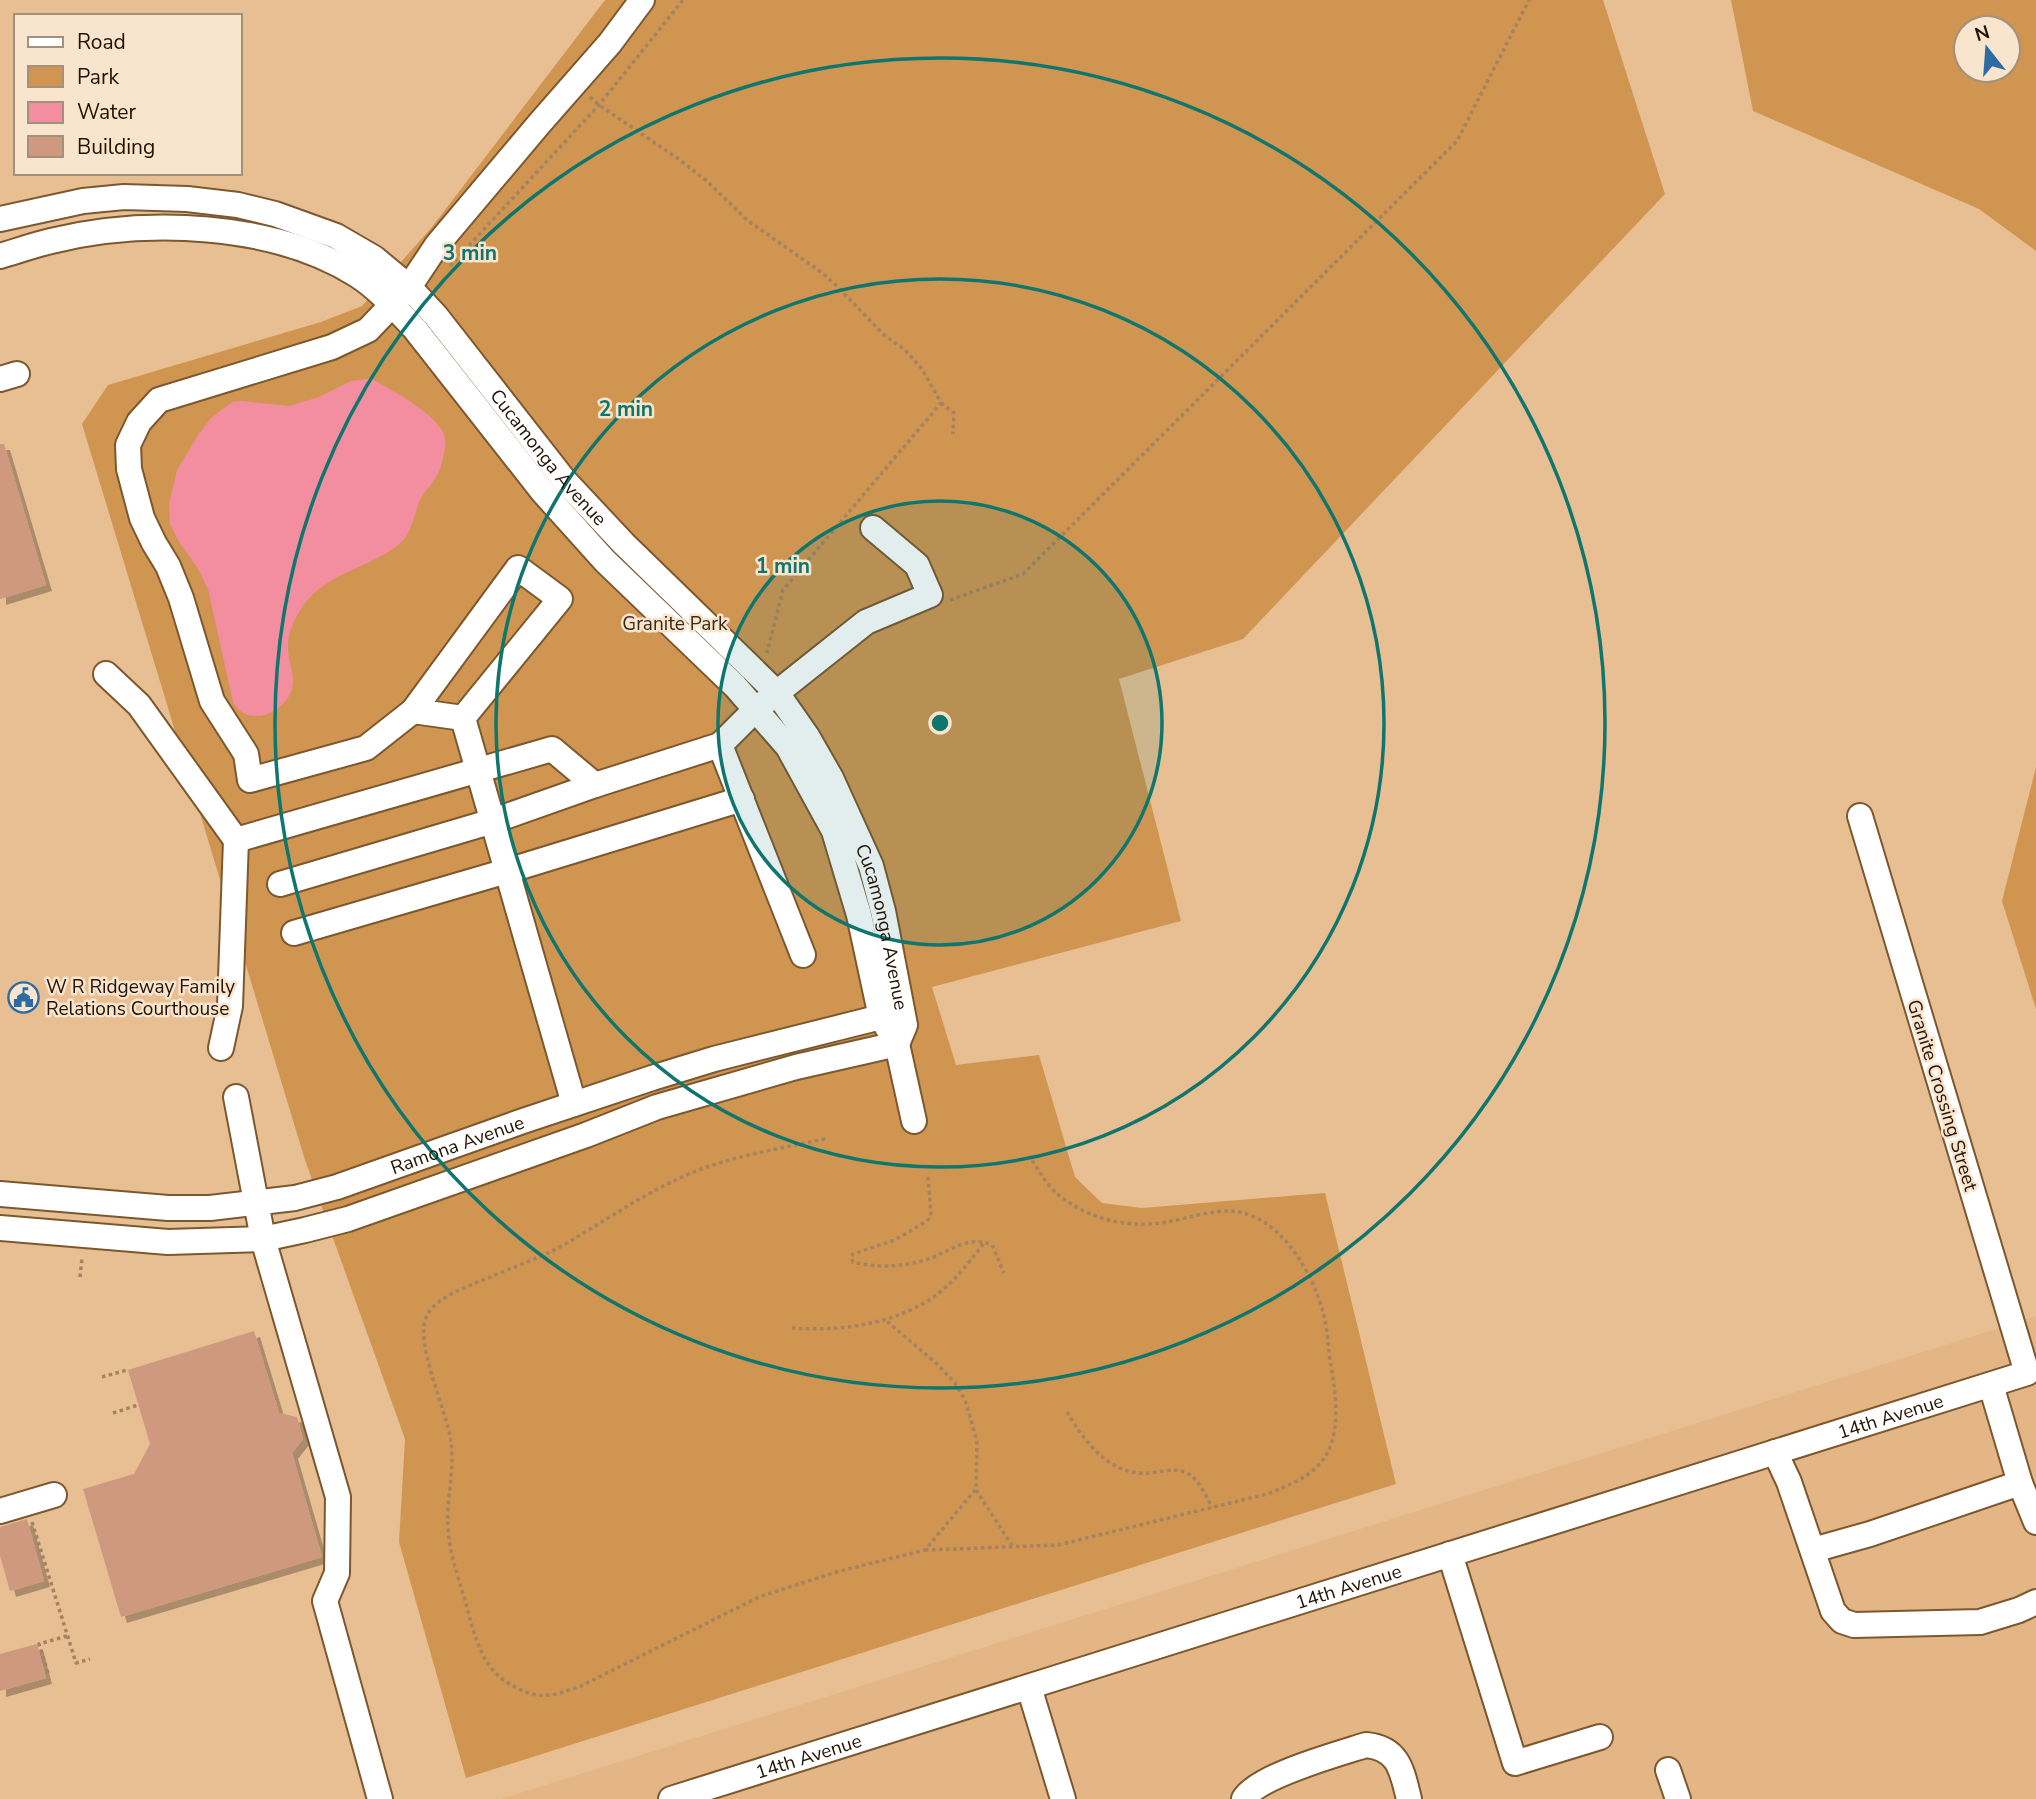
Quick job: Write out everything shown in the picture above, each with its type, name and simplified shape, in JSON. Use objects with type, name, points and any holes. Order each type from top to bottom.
[{"type":"street","points":[[463,718],[560,598],[518,568],[412,711],[366,748],[250,780],[246,754],[212,701],[181,598],[168,566],[142,517],[129,469],[128,445],[139,422],[159,400],[332,348],[368,330],[401,296],[437,245],[610,43],[642,0]]},
{"type":"street","name":"Cucamonga Avenue","points":[[0,219],[83,201],[124,197],[187,199],[238,205],[275,214],[336,236],[374,258],[401,296],[415,329],[543,492],[605,561],[735,686],[788,747],[834,831],[859,915],[881,1017],[901,1035]]},
{"type":"street","name":"Cucamonga Avenue","points":[[0,256],[52,240],[125,229],[183,228],[229,232],[271,239],[302,248],[436,316],[564,480],[624,544],[777,693],[807,736],[831,778],[871,866],[883,911],[901,1035]]},
{"type":"street","points":[[280,884],[493,821],[720,745],[788,682],[866,622],[930,595],[917,565],[873,528]]},
{"type":"street","points":[[106,674],[139,705],[236,839],[230,1006],[221,1048]]},
{"type":"street","points":[[412,711],[463,718]]},
{"type":"street","points":[[463,718],[574,1104]]},
{"type":"street","points":[[720,745],[803,955]]},
{"type":"street","points":[[236,839],[552,749],[595,785]]},
{"type":"street","points":[[294,933],[742,799]]},
{"type":"street","name":"Granite Crossing Street","points":[[1860,816],[2027,1373]]},
{"type":"street","name":"Ramona Avenue","points":[[0,1194],[168,1208],[210,1208],[295,1198],[337,1187],[574,1104],[714,1059],[881,1017]]},
{"type":"street","points":[[901,1035],[914,1121]]},
{"type":"street","name":"Ramona Avenue","points":[[0,1228],[168,1242],[263,1239],[348,1219],[586,1135],[657,1107],[901,1035]]},
{"type":"street","points":[[236,1097],[263,1239],[338,1497],[337,1573],[325,1601],[380,1799]]},
{"type":"street","points":[[0,1228],[0,1240]]},
{"type":"street","name":"14th Avenue","points":[[671,1799],[2027,1373]]},
{"type":"street","points":[[1991,1385],[2020,1483],[2036,1522]]},
{"type":"street","points":[[1775,1452],[1789,1482],[1833,1611],[1842,1620],[1854,1625],[1980,1622],[2036,1602]]},
{"type":"street","points":[[1813,1550],[1870,1534],[2020,1483]]},
{"type":"street","points":[[0,1511],[54,1496]]},
{"type":"street","points":[[1450,1554],[1515,1763],[1600,1737]]},
{"type":"street","points":[[1029,1687],[1063,1799]]},
{"type":"street","points":[[1244,1799],[1248,1792],[1271,1778],[1366,1745],[1378,1746],[1398,1761],[1409,1799]]},
{"type":"street","points":[[1668,1770],[1678,1799]]},
{"type":"path","points":[[450,266],[599,105],[683,0]]},
{"type":"path","points":[[1023,574],[1457,141],[1529,0]]},
{"type":"path","points":[[575,84],[599,105],[680,160],[708,182],[747,220],[838,287],[883,334],[905,350],[922,369],[941,403],[954,413],[953,434]]},
{"type":"path","points":[[766,655],[783,590],[941,403]]},
{"type":"path","points":[[825,1139],[707,1167],[663,1186],[570,1242],[456,1292],[437,1303],[427,1315],[423,1330],[424,1347],[449,1426],[452,1447],[452,1483],[447,1525],[451,1552],[477,1643],[489,1667],[504,1682],[529,1694],[550,1696],[581,1686],[758,1597],[836,1572],[925,1550],[1058,1545],[1267,1494],[1312,1473],[1332,1444],[1335,1426],[1336,1403],[1324,1317],[1310,1276],[1278,1233],[1261,1220],[1244,1213],[1228,1211],[1154,1224],[1125,1224],[1101,1218],[1053,1190],[1029,1156]]},
{"type":"path","points":[[928,1177],[931,1216],[927,1221],[895,1240],[853,1254],[853,1262],[893,1266],[934,1257],[969,1241],[985,1242],[992,1245],[1004,1273]]},
{"type":"path","points":[[792,1328],[855,1327],[920,1305],[946,1288],[985,1242]]},
{"type":"path","points":[[80,1277],[82,1258]]},
{"type":"path","points":[[884,1319],[936,1363],[955,1383],[965,1400],[977,1440],[976,1489],[1013,1547]]},
{"type":"path","points":[[102,1377],[128,1370]]},
{"type":"path","points":[[113,1413],[138,1405]]},
{"type":"path","points":[[1067,1412],[1094,1450],[1110,1462],[1132,1472],[1186,1472],[1195,1478],[1213,1507]]},
{"type":"path","points":[[925,1550],[976,1489]]},
{"type":"path","points":[[31,1517],[76,1663],[90,1659]]},
{"type":"path","points":[[48,1673],[39,1644],[67,1636]]},
{"type":"shaded area","points":[[2036,1316],[2036,1799],[501,1799],[2012,1324]]},
{"type":"green space","name":"Granite Park","points":[[605,0],[1603,0],[1665,194],[1243,639],[1119,679],[1181,921],[932,987],[956,1065],[1039,1055],[1075,1177],[1102,1203],[1142,1208],[1325,1193],[1396,1484],[466,1778],[399,1542],[405,1439],[305,1160],[82,424],[108,385],[321,322],[362,306],[432,227]]},
{"type":"green space","points":[[1731,0],[2036,0],[2036,251],[1979,209],[1753,111]]},
{"type":"green space","points":[[2036,767],[2036,1009],[2002,901]]},
{"type":"water","points":[[372,379],[425,412],[441,430],[445,445],[440,469],[420,500],[409,531],[402,542],[385,554],[334,579],[312,595],[303,606],[288,640],[293,682],[286,700],[271,713],[258,716],[246,714],[233,702],[208,589],[170,524],[169,504],[177,470],[211,418],[232,402],[289,406],[319,397],[351,381]]},
{"type":"building","points":[[0,444],[4,444],[46,585],[0,599]]},
{"type":"building","points":[[254,1331],[279,1413],[297,1417],[303,1439],[292,1453],[322,1557],[121,1617],[83,1489],[134,1474],[150,1444],[128,1370]]},
{"type":"building","points":[[27,1519],[44,1581],[10,1591],[0,1556],[0,1527]]},
{"type":"building","points":[[37,1644],[46,1678],[0,1691],[0,1654]]},
{"type":"place","name":"W R Ridgeway Family Relations Courthouse","points":[[23,997]]}]
